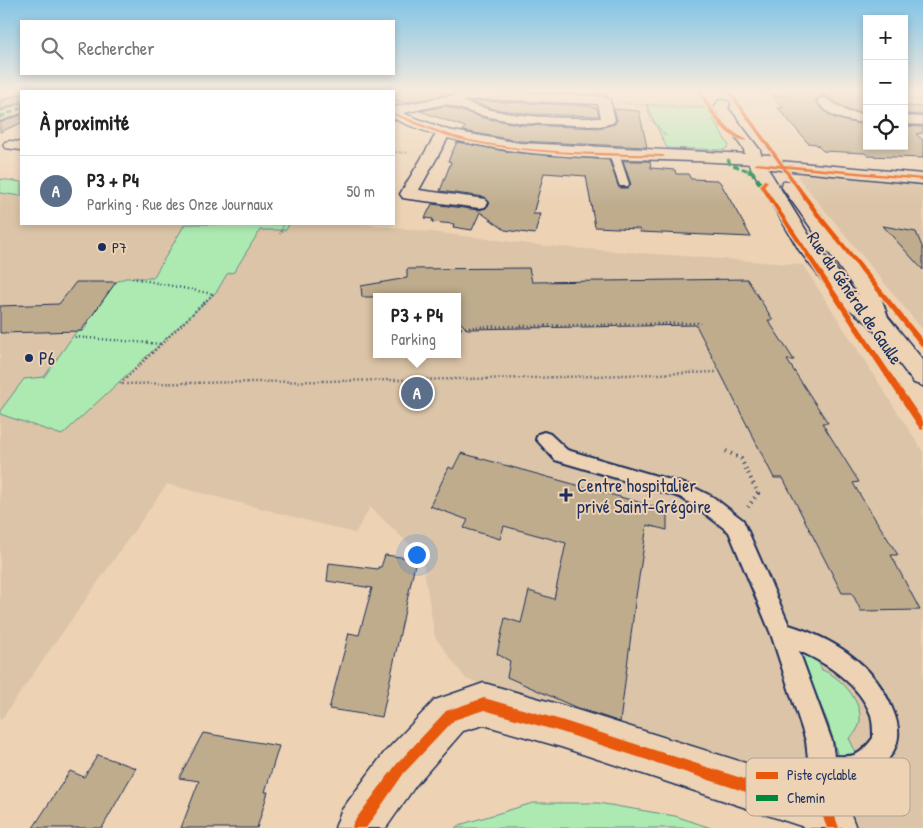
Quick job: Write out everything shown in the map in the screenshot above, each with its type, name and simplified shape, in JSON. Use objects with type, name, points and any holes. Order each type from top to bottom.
[{"type":"street","points":[[431,129],[443,134],[509,147],[764,162],[923,179]]},
{"type":"street","name":"Rue du Général de Gaulle","points":[[737,129],[752,150],[764,162],[806,246],[846,296],[877,319],[923,377]]},
{"type":"street","points":[[443,134],[405,183],[409,192],[411,195],[479,203]]},
{"type":"street","points":[[358,828],[400,769],[450,715],[484,704],[561,726],[746,790]]},
{"type":"lane","points":[[614,154],[624,184]]},
{"type":"lane","points":[[544,439],[561,455],[685,492],[706,503],[736,526],[782,634],[819,741],[821,758]]},
{"type":"lane","points":[[782,634],[808,643],[835,658],[856,674],[874,696],[884,716],[886,742],[874,758]]},
{"type":"path","points":[[280,234],[284,225]]},
{"type":"path","points":[[132,278],[214,294],[120,384],[531,378],[718,372]]},
{"type":"path","points":[[461,328],[469,326],[702,323]]},
{"type":"path","points":[[75,337],[162,344]]},
{"type":"path","points":[[726,451],[741,459],[758,493]]},
{"type":"shaded area","points":[[808,173],[923,183],[923,330],[797,176]]},
{"type":"shaded area","name":"Centre hospitalier privé Saint-Grégoire","points":[[0,179],[20,181],[20,225],[373,225],[545,246],[803,265],[923,452],[923,828],[851,828],[844,816],[910,816],[910,758],[746,758],[746,775],[466,679],[435,637],[422,556],[370,507],[355,533],[167,484],[0,721]]},
{"type":"green space","points":[[658,129],[719,129],[729,146],[724,150],[667,148]]},
{"type":"green space","points":[[0,179],[20,182],[20,196],[0,193]]},
{"type":"green space","points":[[184,225],[288,225],[286,230],[260,230],[234,272],[227,274],[217,291],[62,435],[0,414],[0,411],[24,379],[44,377],[76,332],[83,331],[116,282],[125,278],[153,278]]},
{"type":"green space","points":[[814,653],[822,670],[840,681],[855,700],[860,720],[857,730],[849,738],[858,757],[838,756],[828,723],[799,654]]},
{"type":"green space","points":[[533,803],[598,803],[675,816],[711,828],[455,828],[459,825]]},
{"type":"building","points":[[464,129],[643,129],[647,147],[520,141],[463,131]]},
{"type":"building","points":[[796,129],[863,129],[863,150],[908,150],[908,129],[923,129],[923,133],[916,134],[923,140],[923,158],[868,156],[865,153],[823,151],[816,144],[808,143]]},
{"type":"building","points":[[457,142],[509,152],[609,160],[620,188],[628,188],[631,185],[623,161],[650,161],[651,168],[675,170],[676,174],[688,174],[691,179],[717,180],[720,182],[751,237],[640,232],[639,229],[595,227],[586,176],[544,173],[533,214],[540,214],[535,234],[505,230],[480,212],[472,230],[453,227],[454,224],[432,222],[433,219],[425,218],[432,204],[479,210],[486,208],[490,203],[485,197],[440,191],[451,162],[448,161]]},
{"type":"building","points":[[883,226],[916,232],[923,249],[923,270]]},
{"type":"building","points":[[529,268],[532,282],[747,279],[773,320],[768,320],[794,360],[787,360],[828,423],[822,423],[859,482],[853,483],[898,555],[891,555],[920,610],[861,611],[852,593],[842,593],[783,478],[774,478],[696,325],[467,329],[461,323],[461,293],[373,293],[373,297],[362,297],[361,286],[407,278],[407,269]]},
{"type":"building","points":[[76,282],[116,282],[81,331],[0,333],[0,306],[59,304]]},
{"type":"building","points":[[461,453],[667,510],[667,530],[647,525],[620,722],[575,707],[507,677],[510,661],[497,654],[505,618],[521,623],[529,591],[554,599],[566,543],[504,526],[500,539],[464,528],[468,520],[430,506],[449,467],[453,469]]},
{"type":"building","points":[[385,555],[416,559],[382,717],[329,709],[349,633],[359,635],[372,588],[327,581],[329,563],[378,569],[378,567],[381,567]]},
{"type":"building","points":[[203,733],[279,746],[265,792],[268,792],[257,828],[181,828],[199,781],[179,778]]},
{"type":"building","points":[[98,755],[136,768],[102,828],[33,828],[70,771],[84,777]]},
{"type":"marked path","points":[[728,159],[730,164],[752,172],[762,186]]},
{"type":"cycle path","points":[[427,129],[491,145],[560,152],[663,156]]},
{"type":"cycle path","points":[[727,129],[745,140]]},
{"type":"cycle path","points":[[756,129],[818,215],[923,344]]},
{"type":"cycle path","points":[[757,164],[923,179]]},
{"type":"cycle path","points":[[766,181],[762,186],[923,427]]},
{"type":"cycle path","points":[[358,828],[400,769],[450,715],[484,704],[561,726],[746,786]]},
{"type":"cycle path","points":[[829,816],[833,828]]},
{"type":"place","name":"P7","points":[[102,247]]},
{"type":"place","name":"P6","points":[[29,358]]},
{"type":"place","name":"P3 + P4","points":[[417,393]]},
{"type":"place","name":"Centre hospitalier privé Saint-Grégoire","points":[[566,495]]}]
